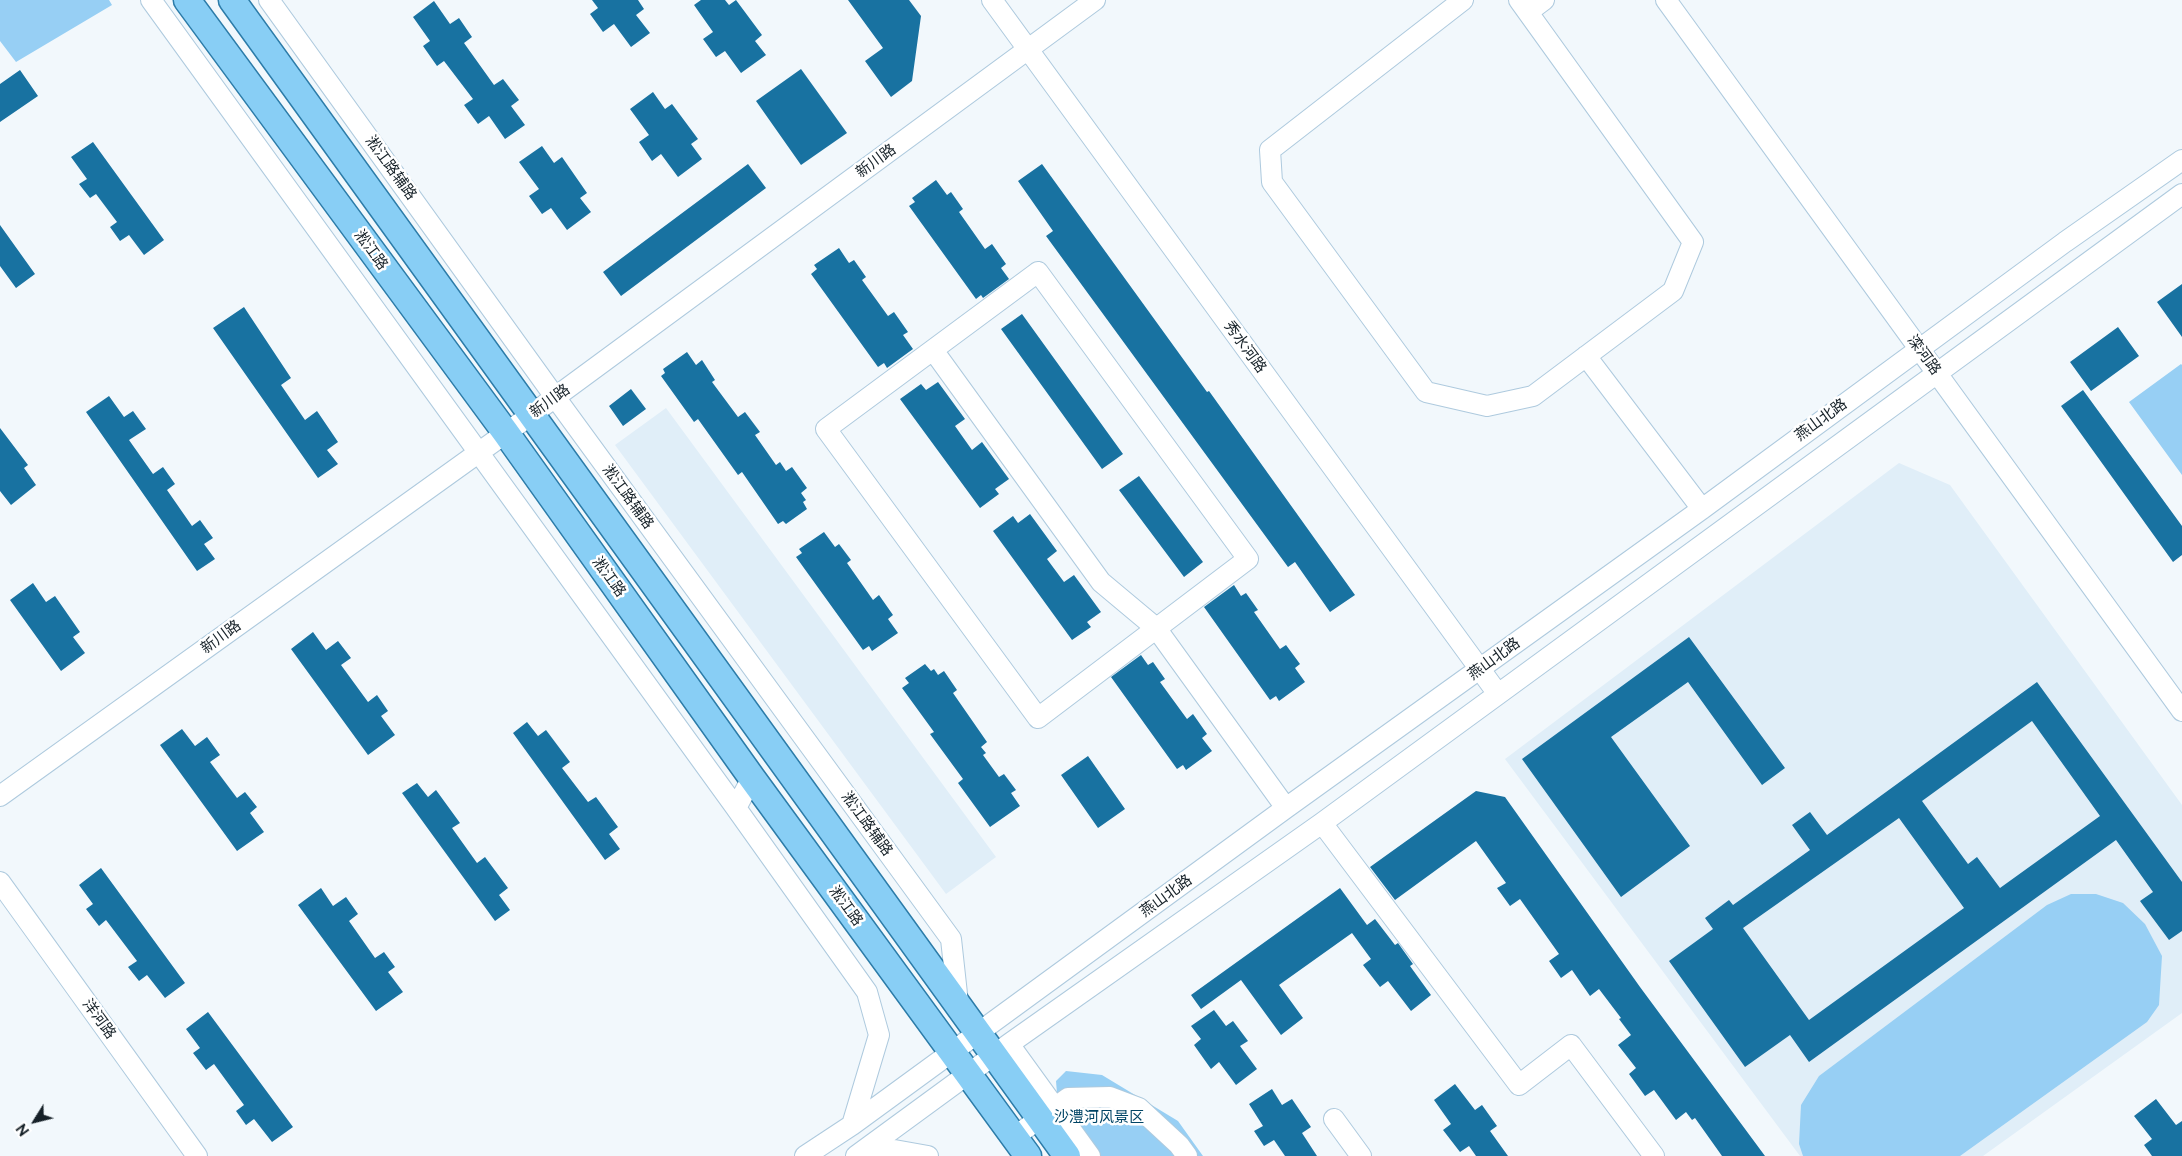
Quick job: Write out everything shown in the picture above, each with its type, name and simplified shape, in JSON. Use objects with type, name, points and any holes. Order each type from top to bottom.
[{"type":"main road","name":"淞江路","points":[[187,0],[506,433],[752,778],[1021,1146]]},
{"type":"main road","points":[[232,0],[979,1033],[1002,1049],[1048,1112],[1067,1156]]},
{"type":"street","points":[[151,0],[867,992],[879,1035],[870,1073],[852,1125]]},
{"type":"street","name":"淞江路辅路","points":[[269,0],[555,397],[951,939],[958,1003]]},
{"type":"street","name":"秀水河路","points":[[992,0],[1498,694]]},
{"type":"street","name":"新川路","points":[[0,796],[531,415],[1094,0]]},
{"type":"street","points":[[1463,0],[1270,150],[1272,182],[1426,392],[1487,406],[1533,396],[1673,291],[1693,242],[1523,6],[1544,0]]},
{"type":"street","name":"滦河路","points":[[1666,0],[2182,711]]},
{"type":"street","name":"燕山北路","points":[[805,1156],[852,1125],[953,1052],[1286,808],[1702,509],[1919,348],[2182,160]]},
{"type":"street","name":"燕山北路","points":[[864,1151],[1002,1049],[1322,823],[2182,194]]},
{"type":"street","points":[[1038,272],[1248,560],[1156,628],[1038,718],[826,429],[1038,272]]},
{"type":"street","points":[[933,350],[1101,582],[1156,628],[1286,808]]},
{"type":"street","points":[[1586,356],[1702,509]]},
{"type":"street","points":[[736,808],[752,778]]},
{"type":"street","points":[[1322,823],[1519,1085],[1571,1045],[1654,1156]]},
{"type":"street","name":"洋河路","points":[[0,882],[198,1156]]},
{"type":"street","points":[[1021,1146],[1048,1112],[1068,1098],[1110,1097],[1139,1108],[1179,1145],[1187,1156]]},
{"type":"street","points":[[1048,1112],[1090,1156]]},
{"type":"street","points":[[1334,1119],[1361,1156]]},
{"type":"street","points":[[864,1151],[928,1156]]},
{"type":"shaded area","points":[[666,408],[996,857],[946,894],[615,445]]},
{"type":"shaded area","points":[[1899,463],[1950,485],[2182,805],[2182,1013],[1983,1156],[1800,1156],[1505,759]]},
{"type":"green space","points":[[0,0],[109,0],[112,5],[16,62],[0,41]]},
{"type":"green space","points":[[2182,365],[2182,475],[2129,402]]},
{"type":"green space","points":[[2071,894],[2096,894],[2123,903],[2145,924],[2162,956],[2159,1005],[2147,1022],[1960,1156],[1803,1156],[1799,1144],[1801,1105],[1819,1076],[2047,905]]},
{"type":"green space","name":"沙澧河风景区","points":[[1066,1071],[1102,1075],[1178,1121],[1203,1156],[1079,1156],[1060,1130],[1056,1081]]},
{"type":"building","points":[[592,0],[638,0],[644,9],[636,15],[650,33],[631,47],[614,24],[603,32],[590,14],[598,8]]},
{"type":"building","points":[[701,0],[725,0],[729,5],[736,0],[762,35],[755,41],[766,55],[741,73],[725,51],[716,57],[703,39],[713,32],[694,5]]},
{"type":"building","points":[[848,0],[909,0],[921,16],[912,81],[891,97],[865,61],[883,48]]},
{"type":"building","points":[[434,1],[450,24],[459,18],[472,37],[464,43],[494,85],[503,79],[519,100],[511,106],[525,125],[505,139],[489,116],[478,124],[464,105],[473,99],[444,61],[437,66],[423,46],[430,41],[413,17]]},
{"type":"building","points":[[801,69],[847,133],[801,165],[756,101]]},
{"type":"building","points":[[20,70],[38,96],[0,122],[0,84]]},
{"type":"building","points":[[653,92],[665,109],[672,104],[698,139],[691,144],[702,159],[678,177],[661,154],[652,161],[639,142],[649,135],[630,109]]},
{"type":"building","points":[[93,142],[164,240],[144,255],[129,235],[120,241],[110,227],[117,222],[96,194],[90,198],[79,184],[87,179],[71,157]]},
{"type":"building","points":[[542,146],[554,163],[562,157],[587,193],[580,198],[591,212],[567,230],[551,208],[542,214],[529,196],[539,189],[519,162]]},
{"type":"building","points":[[748,164],[766,188],[621,296],[603,272]]},
{"type":"building","points":[[1042,164],[1207,392],[1209,391],[1355,595],[1330,612],[1295,562],[1288,567],[1046,236],[1053,231],[1018,181]]},
{"type":"building","points":[[936,180],[947,195],[951,192],[963,209],[959,212],[985,249],[992,244],[1006,264],[1001,268],[1009,279],[983,298],[981,295],[976,299],[909,206],[915,202],[912,198]]},
{"type":"building","points":[[0,225],[35,274],[16,288],[0,266]]},
{"type":"building","points":[[839,248],[849,263],[854,260],[866,277],[862,280],[888,316],[894,312],[908,332],[903,335],[913,349],[887,368],[884,363],[878,367],[811,274],[817,269],[814,265]]},
{"type":"building","points":[[2182,284],[2182,337],[2157,302]]},
{"type":"building","points":[[244,307],[291,378],[281,385],[305,420],[317,411],[338,442],[327,450],[338,464],[318,478],[213,328]]},
{"type":"building","points":[[1022,314],[1123,454],[1102,469],[1001,329]]},
{"type":"building","points":[[2118,327],[2139,356],[2091,391],[2070,362]]},
{"type":"building","points":[[687,352],[696,365],[702,360],[715,380],[712,382],[738,417],[745,412],[760,432],[755,435],[776,465],[780,462],[786,471],[792,467],[807,488],[801,493],[806,500],[803,502],[807,509],[786,524],[783,521],[778,524],[742,472],[738,475],[698,419],[694,422],[661,376],[665,373],[663,369]]},
{"type":"building","points":[[938,382],[965,419],[955,426],[972,450],[982,442],[1009,479],[995,489],[999,494],[980,508],[900,399],[921,384],[926,390]]},
{"type":"building","points":[[631,389],[646,409],[623,426],[609,406]]},
{"type":"building","points":[[2083,390],[2182,526],[2182,555],[2173,562],[2061,406]]},
{"type":"building","points":[[109,396],[124,417],[133,411],[146,429],[129,440],[153,474],[163,467],[175,484],[167,490],[192,526],[200,520],[213,538],[204,544],[215,559],[197,571],[86,412]]},
{"type":"building","points":[[0,428],[28,465],[24,468],[36,485],[11,505],[0,491]]},
{"type":"building","points":[[1139,476],[1203,562],[1184,577],[1119,490]]},
{"type":"building","points":[[1030,514],[1057,551],[1047,559],[1064,582],[1074,575],[1101,612],[1087,622],[1091,627],[1072,640],[993,531],[1013,516],[1018,523]]},
{"type":"building","points":[[824,532],[835,547],[839,544],[851,560],[847,563],[873,600],[879,595],[893,615],[888,619],[898,633],[872,651],[869,646],[863,650],[796,557],[802,553],[799,549]]},
{"type":"building","points":[[33,583],[46,602],[55,596],[80,632],[73,637],[85,653],[61,671],[10,600]]},
{"type":"building","points":[[1234,585],[1241,596],[1246,593],[1258,610],[1254,612],[1280,649],[1286,645],[1300,664],[1295,668],[1305,682],[1279,701],[1276,696],[1270,700],[1204,607]]},
{"type":"building","points":[[313,632],[326,650],[338,641],[351,658],[341,665],[368,702],[377,695],[388,711],[381,716],[395,735],[368,755],[291,649]]},
{"type":"building","points":[[1689,637],[1785,768],[1762,785],[1688,682],[1611,737],[1690,846],[1621,897],[1522,759]]},
{"type":"building","points":[[1141,655],[1148,665],[1153,662],[1165,679],[1160,682],[1187,719],[1193,714],[1207,734],[1202,738],[1212,751],[1186,770],[1183,765],[1177,769],[1111,677]]},
{"type":"building","points":[[925,664],[931,671],[934,669],[938,675],[944,671],[957,690],[953,693],[987,742],[981,747],[986,753],[983,755],[999,777],[1004,774],[1016,790],[1011,793],[1020,806],[990,827],[958,783],[963,779],[930,734],[934,732],[902,688],[909,683],[905,678]]},
{"type":"building","points":[[2037,682],[2182,882],[2182,931],[2169,940],[2140,901],[2153,892],[2116,840],[1809,1062],[1790,1035],[1745,1067],[1669,961],[1713,929],[1705,918],[1729,900],[1733,905],[1810,850],[1792,825],[1810,812],[1827,835]],"holes":[[[2032,721],[2100,816],[2000,888],[1977,857],[1968,864],[1922,801]],[[1899,818],[1964,908],[1809,1020],[1743,928]]]},
{"type":"building","points":[[527,722],[538,736],[546,730],[570,762],[562,768],[588,802],[596,797],[618,827],[609,834],[620,849],[605,860],[513,733]]},
{"type":"building","points":[[182,729],[195,746],[207,737],[220,755],[210,762],[237,798],[245,792],[257,807],[250,813],[264,832],[237,851],[160,745]]},
{"type":"building","points":[[1088,756],[1125,809],[1098,828],[1061,775]]},
{"type":"building","points":[[417,783],[428,797],[436,790],[460,823],[452,828],[477,863],[485,857],[508,888],[499,895],[510,910],[495,921],[402,793]]},
{"type":"building","points":[[1476,791],[1505,797],[1640,987],[1765,1156],[1722,1156],[1695,1118],[1692,1120],[1686,1112],[1676,1120],[1654,1090],[1645,1096],[1629,1074],[1636,1068],[1618,1045],[1631,1035],[1619,1019],[1621,1018],[1599,989],[1590,996],[1572,970],[1561,978],[1549,961],[1559,954],[1520,899],[1510,906],[1497,888],[1506,883],[1476,841],[1395,900],[1370,867]]},
{"type":"building","points":[[101,868],[185,983],[165,998],[147,975],[139,981],[128,967],[137,961],[106,920],[99,926],[86,909],[93,904],[79,885]]},
{"type":"building","points":[[321,888],[333,906],[346,897],[358,914],[349,921],[375,958],[384,952],[395,967],[388,972],[403,992],[376,1011],[298,905]]},
{"type":"building","points":[[1340,888],[1367,925],[1375,919],[1395,945],[1398,943],[1413,964],[1410,966],[1431,995],[1411,1011],[1388,981],[1380,987],[1363,965],[1371,959],[1352,933],[1279,985],[1303,1018],[1281,1035],[1241,980],[1201,1009],[1191,995]]},
{"type":"building","points":[[1214,1010],[1226,1026],[1233,1021],[1248,1041],[1240,1046],[1257,1069],[1236,1085],[1219,1062],[1211,1069],[1194,1045],[1201,1039],[1191,1026]]},
{"type":"building","points":[[208,1012],[293,1127],[272,1142],[254,1119],[246,1125],[236,1111],[244,1105],[214,1064],[206,1070],[193,1053],[200,1048],[186,1029]]},
{"type":"building","points":[[1455,1084],[1475,1110],[1482,1105],[1497,1126],[1490,1131],[1508,1156],[1476,1156],[1469,1146],[1460,1152],[1443,1130],[1451,1124],[1434,1100]]},
{"type":"building","points":[[1272,1089],[1282,1105],[1292,1099],[1311,1127],[1302,1133],[1317,1156],[1285,1156],[1274,1140],[1264,1146],[1254,1131],[1263,1126],[1249,1104]]},
{"type":"building","points":[[2156,1099],[2176,1125],[2182,1121],[2182,1156],[2152,1156],[2144,1145],[2152,1139],[2134,1116]]}]
